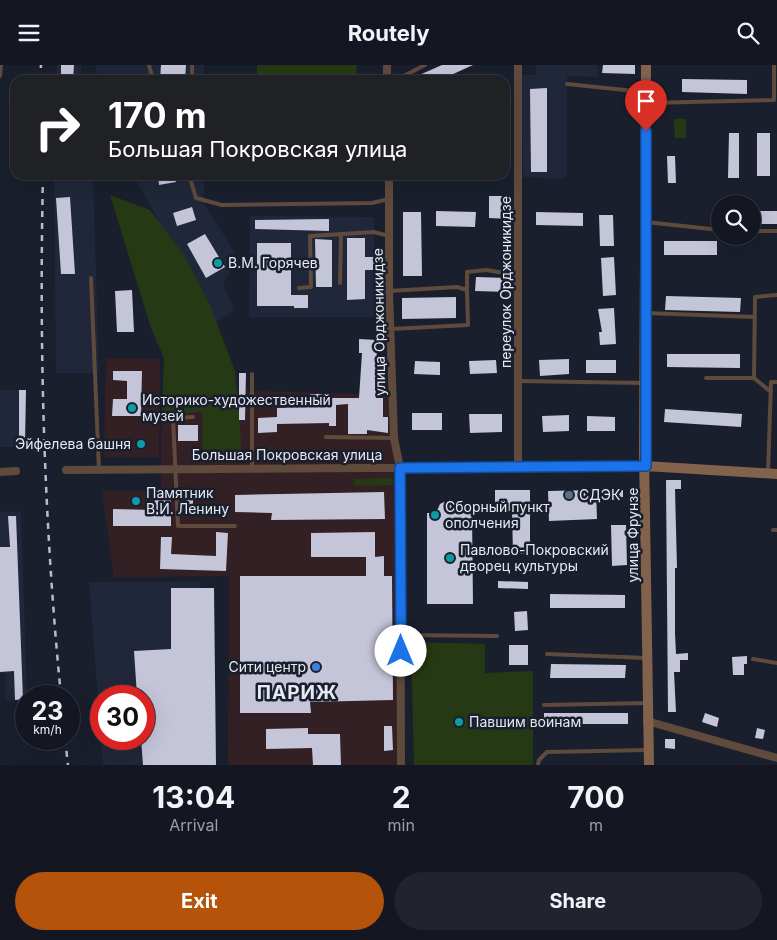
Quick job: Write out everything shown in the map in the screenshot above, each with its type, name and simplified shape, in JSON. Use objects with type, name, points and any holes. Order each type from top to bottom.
[{"type":"main road","name":"улица Фрунзе","points":[[646,65],[646,313],[644,383],[649,765]]},
{"type":"main road","name":"Большая Покровская улица","points":[[646,466],[773,473]]},
{"type":"street","name":"переулок Орджоникидзе","points":[[518,65],[518,468]]},
{"type":"street","name":"улица Орджоникидзе","points":[[389,180],[389,291],[394,438],[400,468],[401,765]]},
{"type":"street","name":"Большая Покровская улица","points":[[66,470],[646,466]]},
{"type":"street","points":[[0,472],[16,471]]},
{"type":"street","points":[[648,721],[777,758]]},
{"type":"lane","points":[[0,76],[1,65]]},
{"type":"lane","points":[[406,75],[425,65]]},
{"type":"lane","points":[[567,84],[646,97],[774,100],[774,65]]},
{"type":"lane","points":[[191,180],[196,198],[222,205],[372,203],[389,199]]},
{"type":"lane","points":[[646,222],[711,229]]},
{"type":"lane","points":[[761,231],[777,231]]},
{"type":"lane","points":[[299,288],[311,287],[310,236],[374,232],[389,236]]},
{"type":"lane","points":[[340,283],[341,234]]},
{"type":"lane","points":[[391,329],[468,325],[467,272],[486,271],[518,275]]},
{"type":"lane","points":[[91,278],[98,471]]},
{"type":"lane","points":[[389,291],[457,287],[467,290]]},
{"type":"lane","points":[[754,378],[755,297],[777,295]]},
{"type":"lane","points":[[646,313],[755,317]]},
{"type":"lane","points":[[249,469],[252,374]]},
{"type":"lane","points":[[706,378],[754,378],[771,392]]},
{"type":"lane","points":[[518,381],[644,383]]},
{"type":"lane","points":[[773,473],[771,382],[777,381]]},
{"type":"lane","points":[[193,417],[173,418],[178,526],[235,526]]},
{"type":"lane","points":[[326,437],[394,438]]},
{"type":"lane","points":[[401,635],[497,636]]},
{"type":"lane","points":[[547,654],[647,658]]},
{"type":"lane","points":[[753,659],[777,663]]},
{"type":"lane","points":[[544,705],[647,703]]},
{"type":"lane","points":[[538,765],[539,760],[547,752],[649,750]]},
{"type":"shaded area","points":[[57,65],[81,65],[82,75],[56,75]]},
{"type":"shaded area","points":[[95,65],[204,65],[204,75],[98,75]]},
{"type":"shaded area","points":[[536,65],[597,65],[598,77],[567,76],[567,175],[561,179],[523,177],[522,75],[537,75]]},
{"type":"shaded area","points":[[54,180],[93,180],[99,373],[56,373]]},
{"type":"shaded area","points":[[136,180],[204,180],[204,203],[238,258],[223,284],[235,310],[216,323]]},
{"type":"shaded area","points":[[250,216],[374,217],[374,317],[249,317]]},
{"type":"shaded area","name":"Историко-художественный музей","points":[[106,358],[160,359],[159,457],[104,457]]},
{"type":"shaded area","points":[[162,388],[390,395],[395,476],[398,765],[228,765],[229,576],[114,577],[102,491],[161,491]]},
{"type":"shaded area","points":[[0,390],[26,390],[26,447],[0,447]]},
{"type":"shaded area","points":[[21,511],[27,685],[15,685],[15,701],[6,701],[5,673],[0,673],[0,512]]},
{"type":"shaded area","points":[[89,582],[200,582],[197,765],[103,765],[102,750],[155,750],[155,685],[97,685]]},
{"type":"green space","points":[[257,65],[357,65],[356,75],[257,75]]},
{"type":"green space","points":[[674,119],[686,119],[686,138],[675,138]]},
{"type":"green space","points":[[110,195],[150,210],[184,255],[210,305],[235,371],[242,453],[203,453],[202,411],[162,417],[164,358],[151,328]]},
{"type":"green space","points":[[393,478],[393,485],[354,486],[354,479]]},
{"type":"green space","points":[[411,642],[485,644],[485,673],[533,671],[533,765],[414,765]]},
{"type":"building","points":[[61,65],[74,65],[73,75],[61,75]]},
{"type":"building","points":[[161,65],[186,65],[185,75],[160,75]]},
{"type":"building","points":[[442,65],[473,65],[451,75],[419,75]]},
{"type":"building","points":[[603,65],[635,65],[635,74],[602,73]]},
{"type":"building","points":[[682,79],[747,80],[747,94],[682,92]]},
{"type":"building","points":[[547,88],[547,172],[531,172],[530,89]]},
{"type":"building","points":[[729,133],[739,133],[739,178],[728,178]]},
{"type":"building","points":[[757,133],[770,133],[770,176],[757,176]]},
{"type":"building","points":[[667,156],[675,156],[676,183],[668,183]]},
{"type":"building","points":[[158,180],[176,180],[176,182],[159,185]]},
{"type":"building","points":[[489,196],[510,196],[509,219],[489,218]]},
{"type":"building","points":[[70,197],[75,274],[61,274],[56,198]]},
{"type":"building","points":[[192,207],[196,220],[177,226],[173,213]]},
{"type":"building","points":[[436,211],[476,212],[475,227],[436,226]]},
{"type":"building","points":[[761,211],[777,211],[777,224],[761,224]]},
{"type":"building","points":[[403,212],[421,212],[422,276],[403,276]]},
{"type":"building","points":[[536,212],[583,213],[583,226],[536,225]]},
{"type":"building","points":[[599,215],[613,215],[614,246],[600,246]]},
{"type":"building","points":[[329,219],[329,231],[255,229],[255,220]]},
{"type":"building","points":[[205,234],[225,267],[206,278],[187,244]]},
{"type":"building","points":[[347,238],[365,238],[365,257],[374,257],[374,270],[365,270],[365,299],[347,300]]},
{"type":"building","points":[[315,239],[332,240],[332,287],[316,287]]},
{"type":"building","points":[[664,241],[711,241],[711,245],[717,245],[717,255],[664,255]]},
{"type":"building","points":[[257,243],[291,243],[291,295],[308,295],[308,308],[257,306]]},
{"type":"building","points":[[614,257],[616,295],[603,296],[601,258]]},
{"type":"building","points":[[476,277],[507,278],[507,292],[475,291]]},
{"type":"building","points":[[132,290],[134,332],[117,332],[115,291]]},
{"type":"building","points":[[666,296],[741,298],[740,312],[665,310]]},
{"type":"building","points":[[456,297],[456,318],[402,319],[402,298]]},
{"type":"building","points":[[614,308],[616,344],[600,345],[599,332],[602,332],[598,309]]},
{"type":"building","points":[[359,339],[377,340],[376,398],[383,398],[383,417],[388,417],[388,433],[367,430],[367,434],[348,434],[348,404],[336,405],[336,426],[329,426],[329,423],[277,424],[277,432],[258,433],[258,418],[277,417],[277,408],[311,407],[310,394],[324,394],[325,398],[359,398],[362,353],[359,353]]},
{"type":"building","points":[[667,354],[740,354],[740,368],[667,367]]},
{"type":"building","points":[[569,359],[569,374],[540,376],[539,360]]},
{"type":"building","points":[[496,360],[497,373],[470,374],[469,361]]},
{"type":"building","points":[[586,360],[616,360],[616,373],[586,373]]},
{"type":"building","points":[[415,361],[440,362],[440,375],[414,374]]},
{"type":"building","points":[[113,371],[142,371],[141,416],[112,416],[113,399],[127,399],[127,381],[113,380]]},
{"type":"building","points":[[239,373],[246,373],[245,420],[239,420]]},
{"type":"building","points":[[19,390],[26,390],[25,442],[19,442]]},
{"type":"building","points":[[665,409],[742,414],[741,427],[664,422]]},
{"type":"building","points":[[412,413],[442,413],[442,430],[412,430]]},
{"type":"building","points":[[469,414],[502,414],[502,432],[470,433]]},
{"type":"building","points":[[569,415],[569,431],[543,432],[542,416]]},
{"type":"building","points":[[587,416],[615,417],[615,431],[587,431]]},
{"type":"building","points":[[178,425],[198,425],[198,441],[178,441]]},
{"type":"building","points":[[666,480],[681,480],[681,489],[675,489],[677,568],[675,568],[675,633],[676,654],[688,653],[688,660],[680,660],[680,672],[674,672],[676,712],[668,712]]},
{"type":"building","points":[[495,490],[530,490],[530,554],[513,554],[512,511],[495,511]]},
{"type":"building","points":[[596,490],[597,519],[549,521],[548,491]]},
{"type":"building","points":[[611,490],[623,490],[623,497],[611,498]]},
{"type":"building","points":[[384,492],[385,519],[271,520],[272,513],[235,512],[235,495]]},
{"type":"building","points":[[155,493],[163,493],[163,498],[171,498],[171,526],[113,526],[113,509],[154,510]]},
{"type":"building","points":[[186,494],[193,494],[193,508],[186,508]]},
{"type":"building","name":"Павлово-Покровский дворец культуры","points":[[446,501],[455,504],[460,513],[472,513],[473,604],[427,604],[427,513],[436,513],[440,504]]},
{"type":"building","points":[[8,516],[16,516],[22,685],[15,685],[15,700],[14,671],[0,672],[0,547],[10,547]]},
{"type":"building","points":[[611,525],[626,525],[627,565],[612,566]]},
{"type":"building","points":[[216,532],[228,533],[226,571],[160,569],[161,537],[172,537],[171,554],[216,556]]},
{"type":"building","name":"Сити центр","points":[[375,532],[375,557],[384,556],[384,576],[392,576],[393,700],[310,702],[311,713],[240,713],[240,576],[366,576],[366,557],[311,557],[311,533]]},
{"type":"building","points":[[498,581],[528,582],[528,589],[498,588]]},
{"type":"building","points":[[171,588],[214,588],[216,765],[143,765],[142,750],[155,750],[155,685],[136,685],[134,651],[171,649]]},
{"type":"building","points":[[550,594],[625,595],[625,608],[550,608]]},
{"type":"building","points":[[527,611],[528,630],[515,631],[514,612]]},
{"type":"building","points":[[509,645],[528,645],[528,665],[509,665]]},
{"type":"building","points":[[747,656],[747,664],[744,664],[744,675],[733,675],[732,657]]},
{"type":"building","points":[[551,664],[626,665],[625,678],[550,678]]},
{"type":"building","points":[[544,713],[628,713],[628,724],[544,724]]},
{"type":"building","points":[[705,713],[719,718],[717,727],[702,722]]},
{"type":"building","points":[[384,726],[392,726],[393,750],[384,751]]},
{"type":"building","points":[[308,728],[308,734],[340,734],[341,765],[313,765],[312,748],[266,749],[266,729]]},
{"type":"building","points":[[757,728],[765,730],[763,739],[755,738]]},
{"type":"building","points":[[665,739],[675,739],[675,749],[665,748]]},
{"type":"railway","points":[[40,75],[41,65]]},
{"type":"railway","points":[[43,180],[42,371],[44,436],[50,566],[60,685]]},
{"type":"railway","points":[[66,750],[68,765]]},
{"type":"place","name":"В.М. Горячев","points":[[218,263]]},
{"type":"place","name":"Историко-художественный музей","points":[[132,408]]},
{"type":"place","name":"Эйфелева башня","points":[[141,444]]},
{"type":"place","name":"СДЭК","points":[[569,495]]},
{"type":"place","name":"Памятник В.И. Ленину","points":[[136,501]]},
{"type":"place","name":"Сборный пункт ополчения","points":[[435,515]]},
{"type":"place","name":"Павлово-Покровский дворец культуры","points":[[450,558]]},
{"type":"place","name":"Сити центр","points":[[316,667]]},
{"type":"place","name":"Павшим воинам","points":[[459,722]]},
{"type":"district","name":"ПАРИЖ","points":[[297,692]]},
{"type":"route","points":[[401,651],[400,468],[646,466],[644,454],[646,131]]}]
